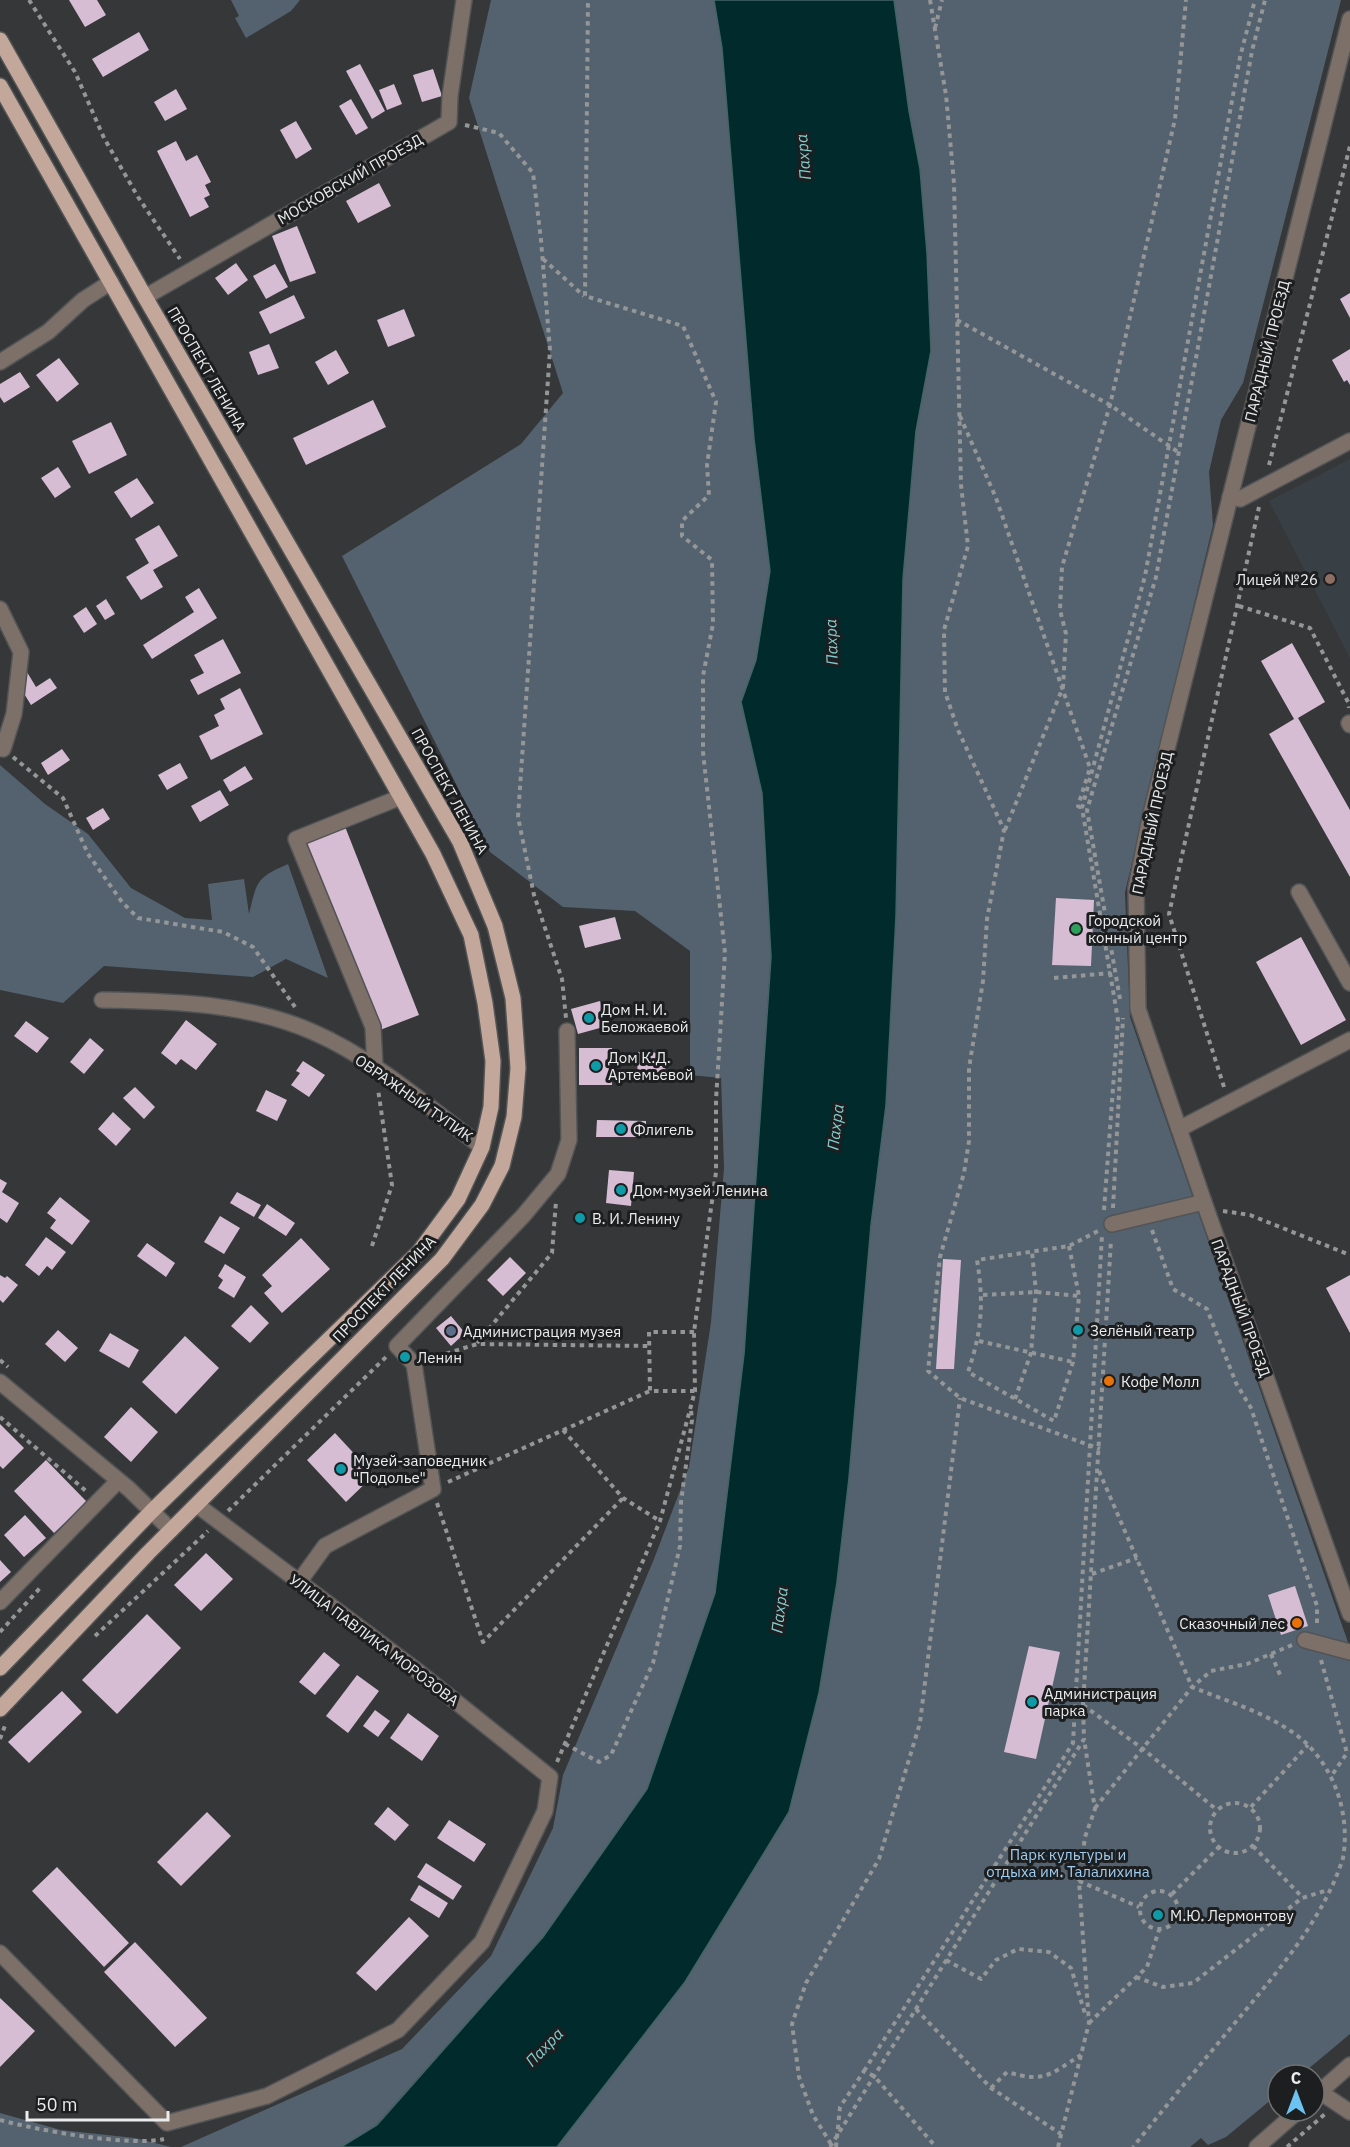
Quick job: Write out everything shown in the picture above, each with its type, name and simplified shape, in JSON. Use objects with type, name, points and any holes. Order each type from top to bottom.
[{"type":"main road","name":"ПРОСПЕКТ ЛЕНИНА","points":[[0,40],[145,297],[460,842],[495,926],[503,957],[513,998],[518,1068],[514,1117],[502,1166],[482,1205],[448,1250],[171,1530],[5,1712]]},
{"type":"main road","name":"ПРОСПЕКТ ЛЕНИНА","points":[[0,86],[433,854],[471,935],[486,1003],[493,1061],[491,1107],[482,1147],[458,1199],[419,1252],[152,1512],[0,1668]]},
{"type":"street","points":[[449,122],[450,96],[464,0]]},
{"type":"street","name":"ПАРАДНЫЙ ПРОЕЗД","points":[[1350,19],[1343,77],[1230,496],[1150,817],[1136,888],[1138,1009],[1350,1614]]},
{"type":"street","name":"МОСКОВСКИЙ ПРОЕЗД","points":[[145,297],[449,122]]},
{"type":"street","points":[[0,362],[48,332],[83,300],[111,282]]},
{"type":"street","points":[[1230,496],[1240,499],[1350,441]]},
{"type":"street","points":[[0,609],[21,652],[14,714],[3,749]]},
{"type":"street","points":[[375,1067],[373,1028],[296,839],[401,797]]},
{"type":"street","points":[[1299,892],[1350,983]]},
{"type":"street","name":"ОВРАЖНЫЙ ТУПИК","points":[[102,1000],[171,1001],[258,1014],[313,1032],[375,1067],[482,1147]]},
{"type":"street","points":[[299,1582],[325,1546],[433,1489],[414,1364],[397,1346],[523,1216],[558,1174],[569,1140],[567,1031]]},
{"type":"street","points":[[1179,1129],[1350,1040]]},
{"type":"street","points":[[1107,1226],[1147,1215],[1205,1205]]},
{"type":"street","points":[[0,1382],[118,1481],[171,1530]]},
{"type":"street","points":[[0,1602],[118,1481]]},
{"type":"street","name":"УЛИЦА ПАВЛИКА МОРОЗОВА","points":[[197,1505],[550,1777]]},
{"type":"street","points":[[1310,1641],[1350,1652]]},
{"type":"street","points":[[0,1953],[173,2122],[267,2096],[398,2030],[482,1942],[545,1811],[550,1777]]},
{"type":"street","points":[[1326,2086],[1350,2065]]},
{"type":"street","points":[[1326,2099],[1344,2108]]},
{"type":"street","points":[[1257,2147],[1284,2123]]},
{"type":"path","points":[[29,0],[75,72],[104,138],[138,197],[188,273]]},
{"type":"path","points":[[585,296],[588,0]]},
{"type":"path","points":[[930,0],[946,95],[954,183],[958,413],[961,485],[968,546],[944,630],[945,692],[958,730],[1004,830]]},
{"type":"path","points":[[934,32],[942,0]]},
{"type":"path","points":[[1100,1449],[960,1398],[928,1371],[940,1257],[964,1173],[969,1141],[969,1068],[983,981],[987,918],[1004,830],[1023,779],[1047,731],[1063,687],[1066,634],[1060,610],[1062,567],[1110,405],[1175,119],[1186,0]]},
{"type":"path","points":[[1084,809],[1078,806],[1091,769],[1145,576],[1240,57],[1255,0]]},
{"type":"path","points":[[838,2135],[840,2107],[1073,1743],[1090,1446],[1123,1016],[1113,973],[1084,809],[1098,773],[1156,576],[1252,51],[1265,0]]},
{"type":"path","points":[[449,122],[499,133],[532,173],[543,259],[550,350],[518,817],[534,895],[562,979],[567,1031]]},
{"type":"path","points":[[1229,1102],[1169,914],[1264,486],[1350,146]]},
{"type":"path","points":[[543,259],[585,296],[683,326],[716,402],[707,465],[709,495],[682,521],[682,536],[712,560],[713,624],[703,676],[703,752],[725,953],[716,1100],[716,1172],[694,1332],[695,1390],[660,1521],[550,1777]]},
{"type":"path","points":[[957,320],[1110,405],[1178,452]]},
{"type":"path","points":[[958,413],[996,498],[1091,769],[1098,773]]},
{"type":"path","points":[[1239,606],[1310,628],[1348,702],[1350,724]]},
{"type":"path","points":[[3,749],[63,798],[88,854],[122,902],[138,918],[223,932],[253,947],[313,1032]]},
{"type":"path","points":[[1054,978],[1113,973]]},
{"type":"path","points":[[1095,1809],[1084,1738],[1083,1705],[1099,1470],[1107,1226],[1118,1020],[1113,973]]},
{"type":"path","points":[[372,1246],[392,1185],[375,1067]]},
{"type":"path","points":[[477,1344],[552,1253],[558,1174]]},
{"type":"path","points":[[1205,1205],[1251,1215],[1350,1255]]},
{"type":"path","points":[[1147,1215],[1173,1289],[1207,1309],[1236,1383],[1251,1408],[1317,1606],[1310,1641],[1347,1753],[1332,1775]]},
{"type":"path","points":[[1069,1246],[1079,1296],[1073,1362],[1054,1421],[968,1372],[979,1341],[983,1295],[977,1260],[1069,1246],[1107,1226]]},
{"type":"path","points":[[1015,1399],[1031,1353],[1036,1292],[1032,1252]]},
{"type":"path","points":[[983,1295],[1036,1292],[1079,1296]]},
{"type":"path","points":[[650,1390],[649,1332],[694,1332]]},
{"type":"path","points":[[979,1341],[1073,1362]]},
{"type":"path","points":[[414,1364],[477,1344],[649,1346]]},
{"type":"path","points":[[87,1643],[218,1521],[397,1346]]},
{"type":"path","points":[[623,1498],[483,1642],[433,1489],[650,1390],[695,1390]]},
{"type":"path","points":[[833,2146],[813,2115],[799,2077],[792,2024],[806,1983],[879,1859],[920,1723],[960,1398]]},
{"type":"path","points":[[565,1744],[599,1762],[611,1755],[652,1663],[680,1546],[681,1502],[692,1420],[690,1407]]},
{"type":"path","points":[[0,1417],[98,1502]]},
{"type":"path","points":[[563,1430],[623,1498],[660,1521]]},
{"type":"path","points":[[1099,1470],[1192,1687],[1276,1722],[1308,1745],[1332,1775],[1347,1814],[1344,1857],[1329,1890],[1291,1956],[1132,2147]]},
{"type":"path","points":[[1092,1574],[1137,1558]]},
{"type":"path","points":[[1058,2147],[1089,2023],[1079,1881],[1085,1837],[1095,1809],[1192,1687],[1211,1671],[1247,1664],[1271,1653],[1310,1641]]},
{"type":"path","points":[[1271,1653],[1281,1677]]},
{"type":"path","points":[[1083,1705],[1143,1749],[1217,1810]]},
{"type":"path","points":[[0,1725],[5,1712]]},
{"type":"path","points":[[833,2146],[1084,1738]]},
{"type":"path","points":[[1251,1808],[1308,1745]]},
{"type":"path","points":[[1234,1802],[1251,1808],[1258,1816],[1261,1826],[1259,1837],[1253,1846],[1236,1853],[1219,1847],[1210,1829],[1211,1818],[1217,1810],[1234,1802]]},
{"type":"path","points":[[1253,1846],[1302,1898]]},
{"type":"path","points":[[1172,1894],[1219,1847]]},
{"type":"path","points":[[1079,1881],[1139,1907]]},
{"type":"path","points":[[1159,1889],[1172,1894],[1179,1909],[1174,1924],[1159,1930],[1144,1923],[1139,1907],[1146,1894],[1159,1889]]},
{"type":"path","points":[[1136,1977],[1163,1987],[1193,1983],[1302,1898],[1329,1890]]},
{"type":"path","points":[[1089,2023],[1147,1967],[1159,1930]]},
{"type":"path","points":[[946,1960],[981,1979],[996,1960],[1018,1949],[1049,1952],[1071,1968],[1089,2023]]},
{"type":"path","points":[[916,2009],[991,2088],[1061,2134]]},
{"type":"path","points":[[991,2088],[1007,2072],[1026,2077],[1047,2077],[1081,2055]]},
{"type":"path","points":[[864,2071],[874,2076],[936,2147]]},
{"type":"path","points":[[1287,2147],[1344,2108]]},
{"type":"path","points":[[0,2120],[51,2134],[128,2143],[161,2141],[175,2133],[173,2122]]},
{"type":"shaded area","name":"Лицей №26","points":[[1350,459],[1350,658],[1269,501]]},
{"type":"green space","points":[[231,0],[300,0],[291,11],[246,38],[235,18],[239,16]]},
{"type":"green space","points":[[491,0],[714,0],[722,48],[770,571],[756,660],[741,703],[762,793],[771,951],[744,1354],[715,1593],[647,1789],[543,1937],[376,2125],[341,2147],[181,2147],[402,2049],[491,1956],[553,1828],[563,1775],[654,1559],[689,1467],[711,1322],[724,1168],[721,1078],[690,1075],[690,951],[635,911],[563,907],[490,852],[342,556],[521,444],[563,393],[469,98]]},
{"type":"green space","name":"Парк культуры и отдыха им. Талалихина","points":[[894,0],[1341,0],[1243,383],[1221,420],[1209,472],[1213,525],[1125,892],[1130,1017],[1350,1648],[1350,2034],[1315,2063],[1266,2063],[1266,2104],[1226,2137],[1208,2145],[1201,2138],[1190,2147],[557,2147],[685,1982],[789,1812],[819,1693],[837,1582],[849,1478],[871,1225],[886,1105],[896,916],[903,579],[916,431],[931,351],[920,169],[909,111]]},
{"type":"green space","points":[[0,765],[45,804],[88,834],[131,888],[185,918],[212,920],[208,884],[244,879],[249,914],[256,887],[264,877],[288,864],[328,978],[286,959],[253,977],[104,966],[63,1003],[0,990]]},
{"type":"green space","points":[[0,2113],[61,2130],[135,2138],[171,2147],[0,2147]]},
{"type":"water","name":"Пахра","points":[[714,0],[894,0],[909,111],[920,169],[927,253],[931,351],[916,431],[903,579],[896,916],[886,1105],[871,1225],[849,1478],[837,1582],[819,1693],[789,1812],[685,1982],[557,2147],[341,2147],[377,2125],[543,1937],[647,1789],[715,1593],[744,1354],[771,957],[762,793],[741,702],[756,660],[770,571],[754,439],[722,48]]},
{"type":"building","points":[[69,0],[97,0],[106,15],[85,27]]},
{"type":"building","points":[[139,32],[149,50],[103,77],[92,59]]},
{"type":"building","points":[[360,64],[385,111],[372,119],[346,71]]},
{"type":"building","points":[[433,69],[442,96],[422,102],[413,75]]},
{"type":"building","points":[[394,84],[402,104],[387,110],[379,90]]},
{"type":"building","points":[[176,89],[187,109],[165,121],[154,102]]},
{"type":"building","points":[[351,99],[368,128],[356,135],[339,106]]},
{"type":"building","points":[[296,121],[312,149],[296,159],[280,130]]},
{"type":"building","points":[[176,141],[186,161],[197,155],[211,182],[205,185],[210,195],[204,198],[209,207],[190,217],[157,151]]},
{"type":"building","points":[[379,183],[391,206],[358,223],[346,201]]},
{"type":"building","points":[[297,226],[316,273],[290,282],[272,236]]},
{"type":"building","points":[[236,263],[248,280],[228,295],[215,278]]},
{"type":"building","points":[[275,264],[288,287],[266,299],[253,276]]},
{"type":"building","points":[[1350,293],[1350,318],[1340,299]]},
{"type":"building","points":[[294,295],[305,318],[270,334],[259,312]]},
{"type":"building","points":[[404,309],[415,336],[388,347],[377,320]]},
{"type":"building","points":[[269,344],[279,368],[258,375],[249,352]]},
{"type":"building","points":[[1350,349],[1350,385],[1347,380],[1344,382],[1332,360]]},
{"type":"building","points":[[336,350],[349,373],[328,385],[315,362]]},
{"type":"building","points":[[59,358],[79,384],[57,402],[36,375]]},
{"type":"building","points":[[20,372],[30,387],[4,403],[0,397],[0,384]]},
{"type":"building","points":[[373,400],[386,427],[306,465],[293,438]]},
{"type":"building","points":[[111,422],[127,455],[89,474],[72,441]]},
{"type":"building","points":[[58,467],[71,487],[55,498],[41,478]]},
{"type":"building","points":[[137,478],[154,503],[131,518],[114,492]]},
{"type":"building","points":[[159,525],[178,556],[153,570],[163,587],[141,600],[126,577],[149,563],[135,539]]},
{"type":"building","points":[[199,588],[217,618],[152,659],[143,645],[194,612],[185,597]]},
{"type":"building","points":[[106,599],[115,614],[105,620],[96,606]]},
{"type":"building","points":[[86,607],[97,624],[84,633],[73,616]]},
{"type":"building","points":[[223,639],[241,673],[198,695],[190,680],[204,673],[194,655]]},
{"type":"building","points":[[1292,643],[1325,702],[1298,718],[1350,810],[1350,877],[1269,734],[1294,719],[1261,661]]},
{"type":"building","points":[[27,672],[36,687],[50,678],[57,688],[31,705],[15,679]]},
{"type":"building","points":[[240,688],[263,734],[211,760],[199,736],[219,726],[214,715],[225,709],[220,699]]},
{"type":"building","points":[[62,749],[70,760],[48,775],[41,763]]},
{"type":"building","points":[[180,763],[188,778],[167,790],[158,775]]},
{"type":"building","points":[[245,766],[253,779],[230,792],[223,780]]},
{"type":"building","points":[[220,790],[229,805],[200,822],[191,806]]},
{"type":"building","points":[[103,808],[110,819],[93,830],[86,818]]},
{"type":"building","points":[[344,824],[419,1015],[380,1030],[305,839]]},
{"type":"building","points":[[1056,898],[1094,900],[1091,966],[1052,965]]},
{"type":"building","points":[[615,917],[621,939],[585,948],[579,926]]},
{"type":"building","points":[[1301,937],[1346,1020],[1301,1045],[1256,962]]},
{"type":"building","name":"Дом Н. И. Беложаевой","points":[[600,1001],[607,1026],[578,1034],[571,1009]]},
{"type":"building","points":[[186,1020],[217,1044],[196,1070],[181,1059],[176,1065],[161,1053]]},
{"type":"building","points":[[26,1021],[49,1038],[37,1053],[14,1036]]},
{"type":"building","points":[[90,1038],[104,1050],[84,1074],[70,1062]]},
{"type":"building","name":"Дом К.Д. Артемьевой","points":[[579,1048],[612,1048],[612,1085],[579,1085]]},
{"type":"building","points":[[638,1052],[666,1053],[665,1078],[637,1078]]},
{"type":"building","points":[[303,1061],[325,1075],[309,1097],[291,1085],[300,1073],[296,1071]]},
{"type":"building","points":[[135,1087],[155,1107],[144,1119],[123,1098]]},
{"type":"building","points":[[266,1090],[287,1100],[277,1121],[256,1111]]},
{"type":"building","points":[[113,1112],[131,1129],[116,1146],[98,1129]]},
{"type":"building","name":"Флигель","points":[[597,1120],[646,1121],[646,1137],[596,1137]]},
{"type":"building","points":[[609,1170],[634,1172],[631,1206],[606,1203]]},
{"type":"building","points":[[0,1179],[7,1183],[2,1192],[19,1203],[7,1223],[0,1218]]},
{"type":"building","points":[[237,1192],[261,1205],[254,1217],[230,1203]]},
{"type":"building","points":[[60,1197],[90,1221],[72,1245],[50,1228],[56,1220],[47,1213]]},
{"type":"building","points":[[267,1204],[295,1223],[286,1236],[258,1218]]},
{"type":"building","points":[[220,1216],[240,1228],[224,1254],[204,1242]]},
{"type":"building","points":[[46,1237],[66,1252],[52,1270],[47,1266],[39,1276],[25,1265]]},
{"type":"building","points":[[301,1238],[330,1269],[282,1313],[264,1293],[272,1286],[262,1275]]},
{"type":"building","points":[[147,1243],[175,1263],[166,1277],[137,1256]]},
{"type":"building","points":[[510,1257],[526,1273],[503,1296],[487,1280]]},
{"type":"building","points":[[943,1259],[961,1260],[954,1369],[936,1369]]},
{"type":"building","points":[[225,1264],[246,1277],[234,1298],[218,1288],[223,1280],[218,1276]]},
{"type":"building","points":[[0,1275],[5,1278],[7,1276],[18,1285],[3,1303],[0,1300]]},
{"type":"building","points":[[1350,1275],[1350,1333],[1326,1288]]},
{"type":"building","points":[[251,1305],[269,1323],[250,1343],[231,1326]]},
{"type":"building","points":[[451,1316],[465,1333],[451,1346],[436,1328]]},
{"type":"building","points":[[58,1330],[78,1348],[65,1362],[45,1344]]},
{"type":"building","points":[[110,1333],[139,1350],[129,1368],[99,1351]]},
{"type":"building","points":[[185,1336],[219,1368],[176,1414],[142,1382]]},
{"type":"building","points":[[131,1407],[158,1432],[131,1462],[104,1437]]},
{"type":"building","points":[[0,1424],[24,1448],[3,1469],[0,1466]]},
{"type":"building","points":[[335,1433],[374,1475],[346,1502],[307,1460]]},
{"type":"building","points":[[46,1460],[87,1502],[54,1533],[14,1491]]},
{"type":"building","points":[[25,1515],[46,1538],[24,1557],[4,1535]]},
{"type":"building","points":[[206,1553],[233,1579],[201,1611],[174,1585]]},
{"type":"building","points":[[0,1560],[11,1572],[0,1582]]},
{"type":"building","points":[[1295,1586],[1308,1626],[1281,1635],[1268,1595]]},
{"type":"building","points":[[147,1614],[181,1648],[117,1714],[82,1680]]},
{"type":"building","name":"Администрация парка","points":[[1029,1646],[1060,1652],[1036,1759],[1004,1752]]},
{"type":"building","points":[[324,1652],[340,1665],[315,1695],[299,1682]]},
{"type":"building","points":[[357,1675],[379,1691],[348,1733],[326,1716]]},
{"type":"building","points":[[62,1691],[82,1712],[29,1763],[8,1742]]},
{"type":"building","points":[[375,1710],[390,1721],[378,1737],[363,1726]]},
{"type":"building","points":[[408,1713],[439,1736],[422,1761],[390,1738]]},
{"type":"building","points":[[388,1807],[409,1825],[395,1841],[374,1824]]},
{"type":"building","points":[[207,1812],[231,1836],[181,1886],[157,1862]]},
{"type":"building","points":[[449,1820],[486,1844],[474,1862],[437,1838]]},
{"type":"building","points":[[426,1863],[462,1886],[453,1900],[417,1877]]},
{"type":"building","points":[[57,1867],[129,1943],[104,1967],[32,1891]]},
{"type":"building","points":[[419,1885],[448,1903],[439,1918],[410,1900]]},
{"type":"building","points":[[409,1917],[429,1936],[376,1991],[356,1973]]},
{"type":"building","points":[[135,1942],[207,2018],[175,2047],[104,1972]]},
{"type":"building","points":[[0,1998],[35,2031],[0,2067]]},
{"type":"place","name":"Лицей №26","points":[[1330,579]]},
{"type":"place","name":"Городской конный центр","points":[[1076,929]]},
{"type":"place","name":"Дом Н. И. Беложаевой","points":[[589,1018]]},
{"type":"place","name":"Дом К.Д. Артемьевой","points":[[596,1066]]},
{"type":"place","name":"Флигель","points":[[621,1129]]},
{"type":"place","name":"Дом-музей Ленина","points":[[621,1190]]},
{"type":"place","name":"В. И. Ленину","points":[[580,1218]]},
{"type":"place","name":"Зелёный театр","points":[[1078,1330]]},
{"type":"place","name":"Администрация музея","points":[[451,1331]]},
{"type":"place","name":"Ленин","points":[[405,1357]]},
{"type":"place","name":"Кофе Молл","points":[[1109,1381]]},
{"type":"place","name":"Музей-заповедник \"Подолье\"","points":[[341,1469]]},
{"type":"place","name":"Сказочный лес","points":[[1297,1623]]},
{"type":"place","name":"Администрация парка","points":[[1032,1702]]},
{"type":"place","name":"М.Ю. Лермонтову","points":[[1158,1915]]}]
